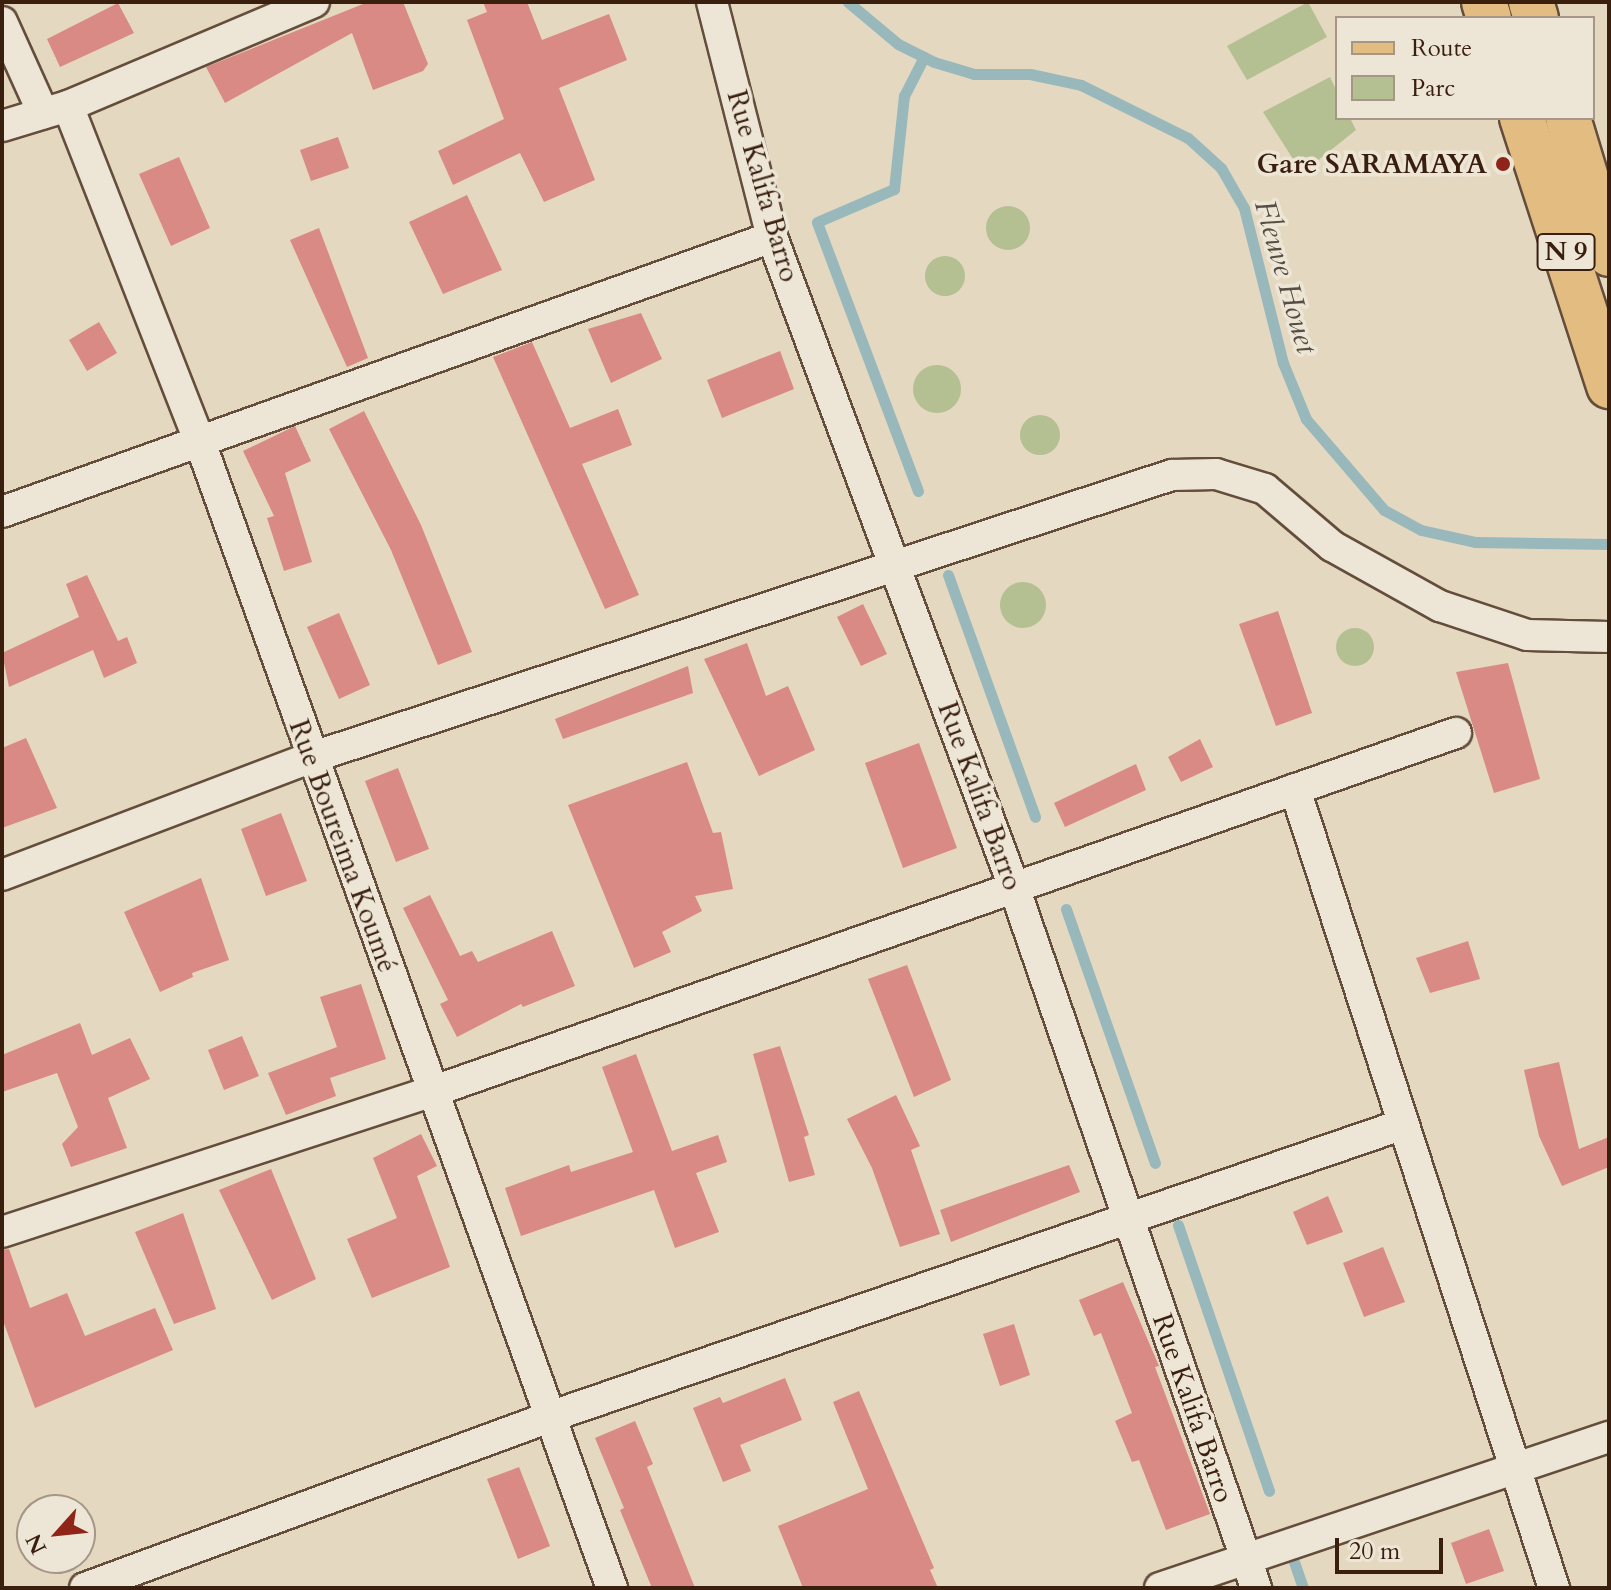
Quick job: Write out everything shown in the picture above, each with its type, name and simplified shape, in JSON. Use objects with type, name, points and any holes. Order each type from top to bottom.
[{"type":"main road","name":"N 9","points":[[1523,120],[1609,386]]},
{"type":"main road","name":"N 9","points":[[1569,120],[1600,196],[1609,254]]},
{"type":"street","points":[[2,126],[56,110],[314,2]]},
{"type":"street","name":"Rue Kalifa Barro","points":[[712,2],[772,237],[896,563],[1014,887],[1256,1588]]},
{"type":"street","name":"Rue Boureima Koumé","points":[[2,22],[56,110],[200,442],[310,758],[434,1091],[612,1588]]},
{"type":"street","points":[[2,512],[772,237]]},
{"type":"street","points":[[2,875],[310,758],[896,563],[1172,475],[1216,474],[1265,489],[1332,546],[1440,606],[1527,635],[1609,637]]},
{"type":"street","points":[[2,1232],[434,1091],[1456,733]]},
{"type":"street","points":[[1295,789],[1513,1472],[1554,1588]]},
{"type":"street","points":[[85,1588],[552,1416],[1401,1125]]},
{"type":"street","points":[[1160,1588],[1513,1472],[1609,1437]]},
{"type":"green space","points":[[1308,2],[1327,37],[1247,80],[1227,46]]},
{"type":"green space","points":[[1330,77],[1335,88],[1335,120],[1351,120],[1356,130],[1302,173],[1263,112]]},
{"type":"green space","points":[[1008,206],[1024,212],[1030,228],[1024,244],[1008,250],[992,244],[986,228],[992,212]]},
{"type":"green space","points":[[945,256],[959,262],[965,276],[959,290],[945,296],[931,290],[925,276],[931,262]]},
{"type":"green space","points":[[937,365],[954,372],[961,389],[954,406],[937,413],[920,406],[913,389],[920,372]]},
{"type":"green space","points":[[1040,415],[1054,421],[1060,435],[1054,449],[1040,455],[1026,449],[1020,435],[1026,421]]},
{"type":"green space","points":[[1023,582],[1039,589],[1046,605],[1039,621],[1023,628],[1007,621],[1000,605],[1007,589]]},
{"type":"green space","points":[[1355,628],[1368,634],[1374,647],[1368,660],[1355,666],[1342,660],[1336,647],[1342,634]]},
{"type":"building","points":[[368,2],[403,2],[428,64],[423,71],[373,90],[352,33],[225,103],[206,67]]},
{"type":"building","points":[[483,2],[527,2],[542,40],[609,14],[627,60],[559,88],[595,180],[544,202],[520,153],[453,185],[438,151],[504,119],[467,20],[487,12]]},
{"type":"building","points":[[118,3],[134,33],[60,67],[47,39]]},
{"type":"building","points":[[338,137],[349,168],[311,181],[300,150]]},
{"type":"building","points":[[179,157],[210,228],[171,246],[139,174]]},
{"type":"building","points":[[467,195],[502,270],[443,294],[409,222]]},
{"type":"building","points":[[319,228],[368,358],[347,367],[290,240]]},
{"type":"building","points":[[641,313],[662,359],[611,383],[588,329]]},
{"type":"building","points":[[99,322],[117,353],[87,371],[69,340]]},
{"type":"building","points":[[532,342],[570,428],[618,409],[632,445],[582,464],[639,595],[605,609],[493,357]]},
{"type":"building","points":[[780,351],[794,389],[722,418],[707,380]]},
{"type":"building","points":[[364,411],[421,525],[472,652],[438,665],[391,550],[329,429]]},
{"type":"building","points":[[295,426],[311,461],[285,473],[312,562],[284,571],[267,518],[274,516],[243,451]]},
{"type":"building","points":[[87,575],[118,641],[127,637],[137,663],[104,678],[93,650],[9,687],[2,653],[79,617],[66,584]]},
{"type":"building","points":[[863,604],[887,654],[861,666],[837,617]]},
{"type":"building","points":[[1278,611],[1312,713],[1276,726],[1239,624]]},
{"type":"building","points":[[339,613],[370,685],[339,699],[307,627]]},
{"type":"building","points":[[747,643],[766,696],[788,686],[815,750],[759,776],[704,659]]},
{"type":"building","points":[[1508,663],[1540,779],[1494,793],[1456,672]]},
{"type":"building","points":[[688,666],[693,693],[563,739],[555,719]]},
{"type":"building","points":[[26,738],[57,808],[2,828],[2,748]]},
{"type":"building","points":[[1200,739],[1213,767],[1181,782],[1168,757]]},
{"type":"building","points":[[919,743],[957,848],[903,868],[865,763]]},
{"type":"building","points":[[687,762],[713,833],[721,832],[733,889],[695,896],[702,911],[662,932],[671,952],[634,968],[568,805]]},
{"type":"building","points":[[1136,764],[1146,790],[1065,827],[1054,803]]},
{"type":"building","points":[[398,768],[429,849],[396,862],[365,781]]},
{"type":"building","points":[[281,813],[307,881],[266,896],[241,829]]},
{"type":"building","points":[[201,878],[229,960],[192,973],[193,977],[160,992],[124,912]]},
{"type":"building","points":[[430,895],[460,956],[472,951],[478,962],[552,931],[575,986],[523,1007],[521,1004],[457,1037],[440,1004],[448,1000],[403,908]]},
{"type":"building","points":[[1468,941],[1480,979],[1430,993],[1416,958]]},
{"type":"building","points":[[907,965],[951,1080],[914,1097],[868,979]]},
{"type":"building","points":[[361,984],[386,1059],[330,1078],[336,1096],[286,1115],[268,1073],[337,1047],[320,997]]},
{"type":"building","points":[[80,1023],[92,1055],[130,1038],[150,1079],[108,1098],[127,1148],[71,1167],[62,1144],[78,1127],[57,1073],[2,1092],[2,1055]]},
{"type":"building","points":[[242,1036],[259,1076],[224,1090],[208,1050]]},
{"type":"building","points":[[780,1046],[809,1135],[804,1137],[815,1175],[789,1182],[753,1054]]},
{"type":"building","points":[[636,1054],[672,1151],[718,1135],[727,1162],[696,1173],[719,1232],[675,1248],[654,1190],[521,1236],[505,1188],[569,1165],[571,1172],[633,1152],[602,1067]]},
{"type":"building","points":[[1559,1062],[1579,1149],[1609,1137],[1609,1167],[1562,1186],[1539,1136],[1524,1070]]},
{"type":"building","points":[[896,1095],[920,1146],[911,1150],[940,1234],[900,1247],[872,1168],[847,1119]]},
{"type":"building","points":[[421,1134],[437,1166],[417,1176],[450,1267],[372,1298],[347,1239],[397,1218],[373,1158]]},
{"type":"building","points":[[1069,1165],[1080,1192],[951,1242],[940,1210]]},
{"type":"building","points":[[271,1169],[316,1279],[272,1300],[219,1190]]},
{"type":"building","points":[[1328,1196],[1343,1232],[1307,1245],[1293,1212]]},
{"type":"building","points":[[183,1213],[216,1309],[174,1324],[135,1232]]},
{"type":"building","points":[[1383,1247],[1405,1302],[1364,1317],[1343,1263]]},
{"type":"building","points":[[9,1249],[30,1308],[67,1293],[85,1336],[155,1308],[173,1350],[35,1408],[2,1318],[2,1250]]},
{"type":"building","points":[[1123,1282],[1159,1366],[1155,1367],[1210,1514],[1166,1530],[1139,1460],[1132,1462],[1115,1421],[1132,1413],[1101,1333],[1094,1336],[1079,1300]]},
{"type":"building","points":[[1014,1324],[1030,1375],[1000,1386],[983,1334]]},
{"type":"building","points":[[785,1378],[802,1420],[740,1445],[751,1471],[723,1482],[693,1408],[720,1397],[723,1403]]},
{"type":"building","points":[[859,1391],[934,1568],[930,1570],[938,1588],[803,1588],[778,1526],[868,1489],[833,1402]]},
{"type":"building","points":[[635,1421],[653,1464],[647,1467],[695,1588],[652,1588],[620,1510],[624,1508],[595,1438]]},
{"type":"building","points":[[519,1467],[550,1546],[518,1559],[487,1479]]},
{"type":"building","points":[[1489,1529],[1504,1571],[1466,1584],[1451,1543]]},
{"type":"waterway","name":"Fleuve Houet","points":[[848,2],[898,44],[934,62],[974,74],[1030,74],[1081,85],[1188,138],[1221,168],[1244,208],[1283,363],[1306,419],[1384,510],[1421,530],[1475,542],[1609,544]]},
{"type":"waterway","points":[[918,491],[817,222],[894,189],[904,96],[924,57]]},
{"type":"waterway","points":[[948,575],[1035,817]]},
{"type":"waterway","points":[[1066,909],[1155,1163]]},
{"type":"waterway","points":[[1178,1225],[1269,1491]]},
{"type":"waterway","points":[[1292,1556],[1303,1588]]},
{"type":"place","name":"Gare SARAMAYA","points":[[1503,164]]}]
